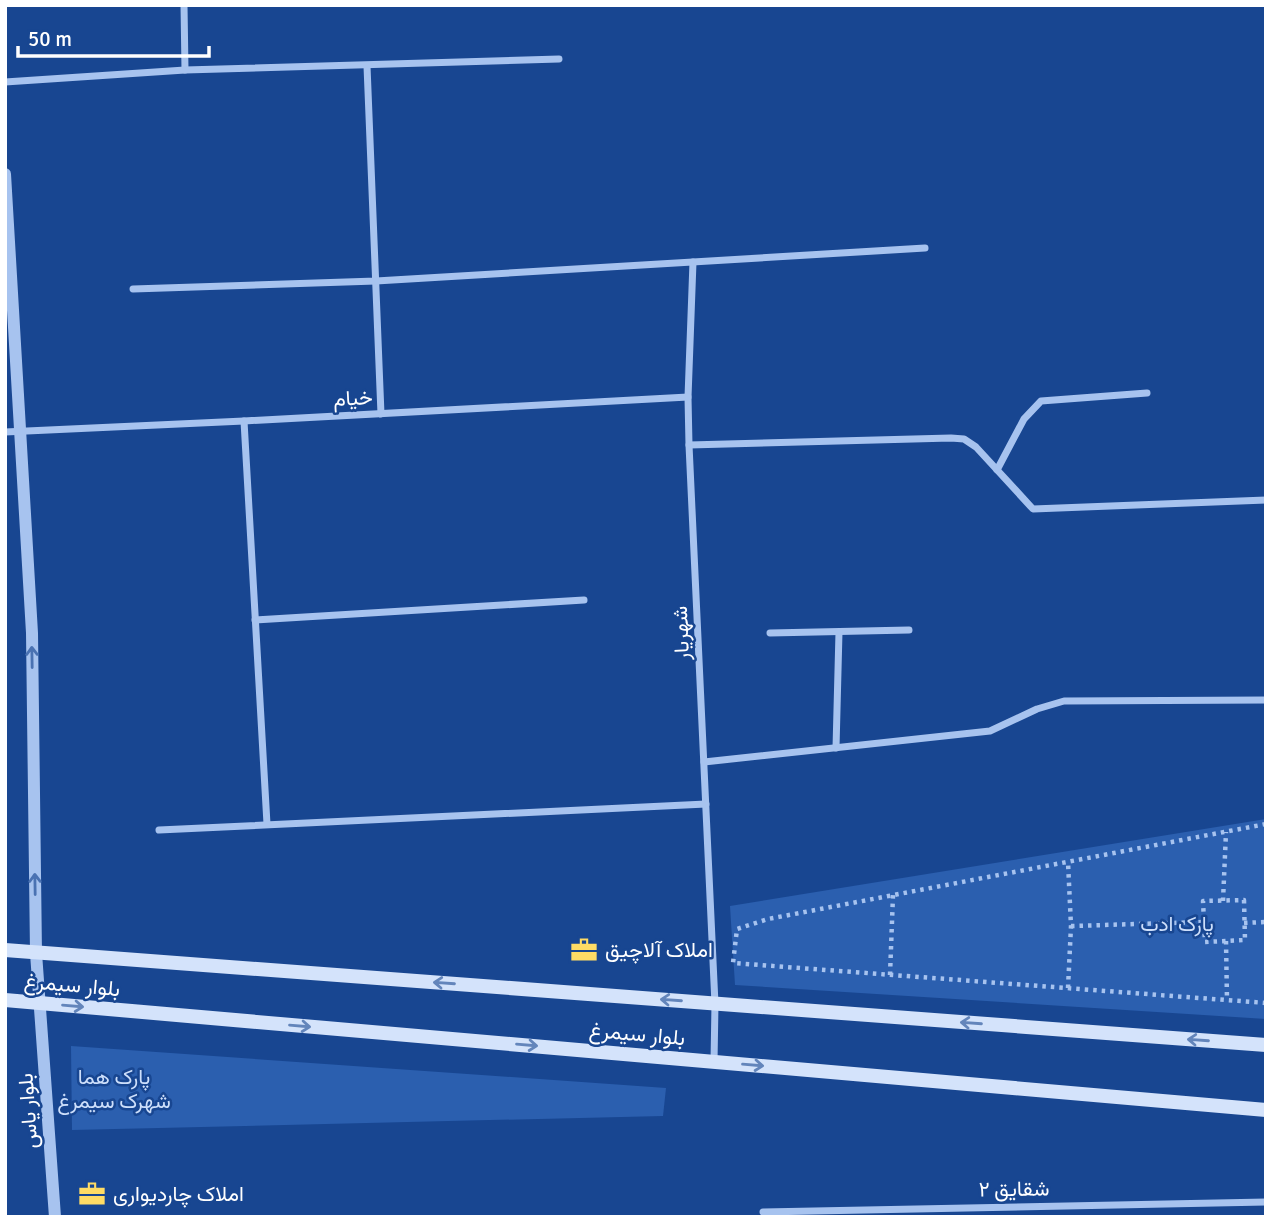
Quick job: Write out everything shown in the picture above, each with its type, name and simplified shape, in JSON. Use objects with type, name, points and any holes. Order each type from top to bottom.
[{"type":"main road","name":"بلوار سیمرغ","points":[[5,950],[1266,1045]]},
{"type":"main road","name":"بلوار سیمرغ","points":[[5,1000],[1266,1110]]},
{"type":"street","points":[[184,5],[185,70]]},
{"type":"street","points":[[5,82],[185,70],[559,59]]},
{"type":"street","points":[[367,66],[381,414]]},
{"type":"street","name":"بلوار یاس","points":[[5,174],[32,633],[36,953],[55,1217]]},
{"type":"street","points":[[133,289],[376,281],[926,248]]},
{"type":"street","name":"شهریار","points":[[693,262],[689,445],[715,1004],[714,1062]]},
{"type":"street","points":[[997,470],[1024,419],[1041,401],[1146,393]]},
{"type":"street","name":"خیام","points":[[5,432],[688,397]]},
{"type":"street","points":[[244,421],[267,824]]},
{"type":"street","points":[[689,445],[964,439],[976,447],[1033,509],[1266,500]]},
{"type":"street","points":[[255,620],[584,600]]},
{"type":"street","points":[[770,633],[909,630]]},
{"type":"street","points":[[836,748],[839,632]]},
{"type":"street","points":[[704,762],[990,731],[1037,709],[1064,701],[1266,700]]},
{"type":"street","points":[[159,830],[706,804]]},
{"type":"street","name":"شقایق ۲","points":[[763,1212],[1266,1202]]},
{"type":"street","points":[[991,1208],[991,1217]]},
{"type":"path","points":[[1266,824],[768,919],[737,929],[733,963],[1266,1003]]},
{"type":"path","points":[[1223,901],[1226,832]]},
{"type":"path","points":[[1068,862],[1071,926],[1068,988]]},
{"type":"path","points":[[890,975],[893,895]]},
{"type":"path","points":[[1244,900],[1245,940],[1205,942],[1203,901],[1223,901],[1244,900]]},
{"type":"path","points":[[1071,926],[1204,922]]},
{"type":"path","points":[[1244,923],[1266,922]]},
{"type":"path","points":[[1226,941],[1227,1000]]},
{"type":"green space","name":"پارک ادب","points":[[1266,819],[1266,1019],[735,985],[730,906]]},
{"type":"green space","name":"پارک هما شهرک سیمرغ","points":[[71,1046],[666,1088],[663,1116],[72,1130]]},
{"type":"place","name":"املاک آلاچیق","points":[[584,950]]},
{"type":"place","name":"املاک چاردیواری","points":[[92,1194]]}]
